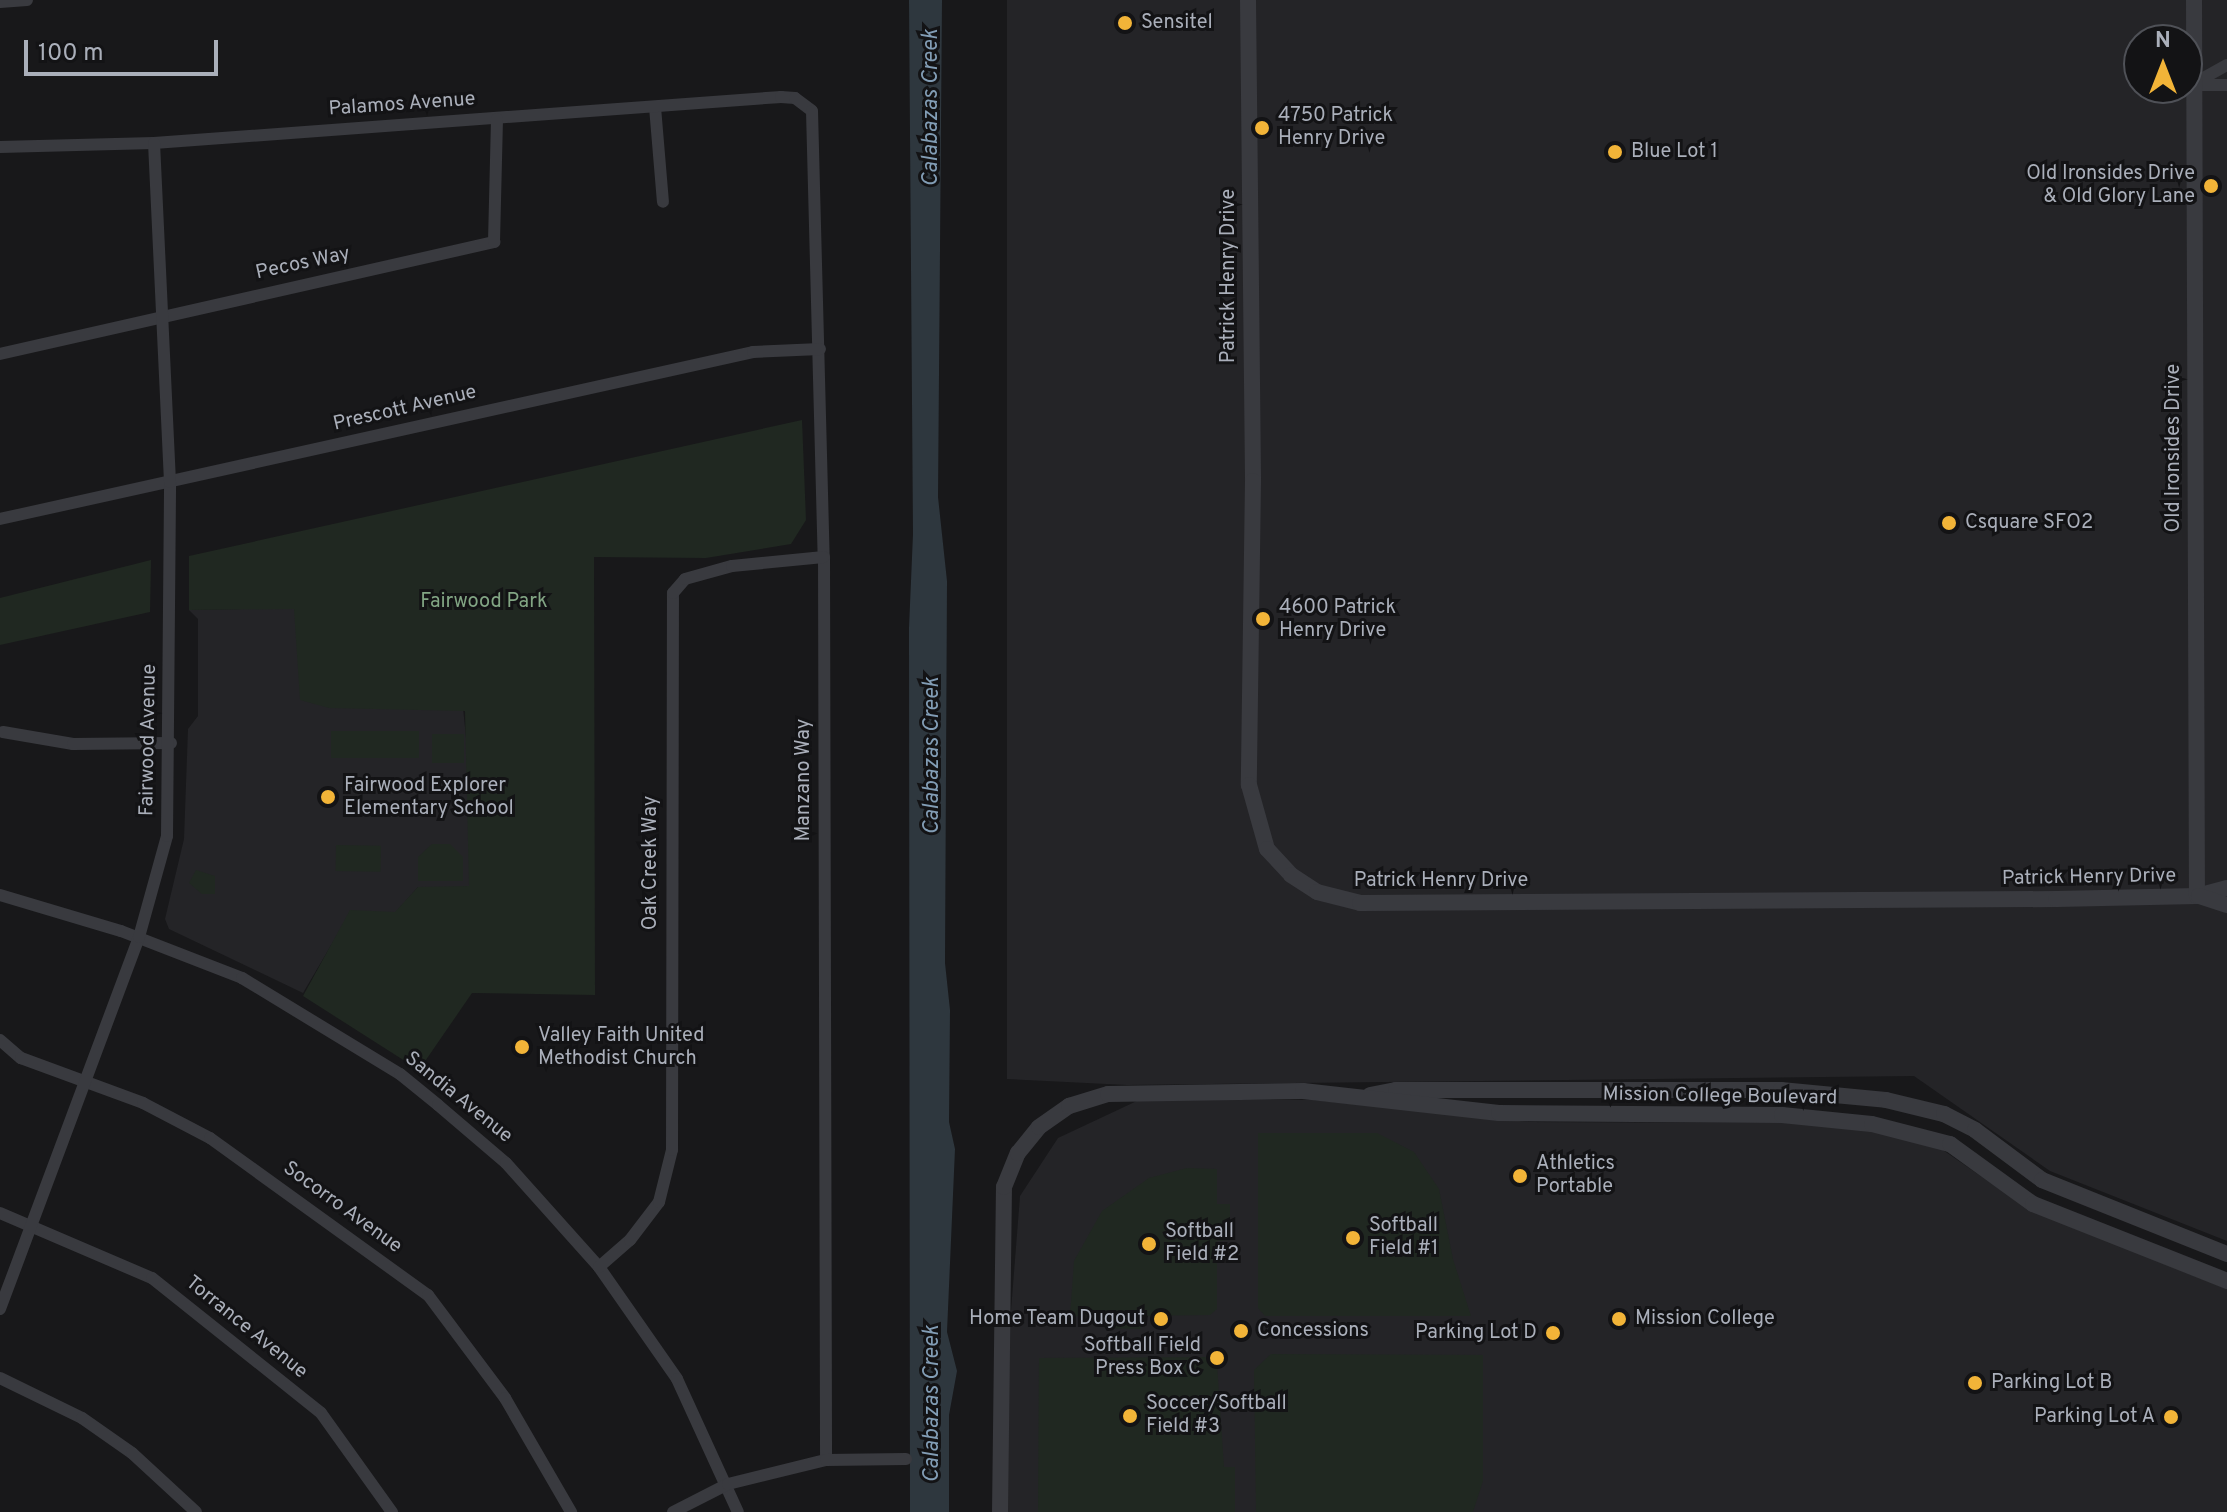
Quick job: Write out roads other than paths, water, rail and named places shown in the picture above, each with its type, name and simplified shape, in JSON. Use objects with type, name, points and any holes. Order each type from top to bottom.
[{"type":"street","points":[[0,2],[27,0]]},
{"type":"street","name":"Patrick Henry Drive","points":[[1248,0],[1253,481],[1249,785],[1267,849],[1291,875],[1317,892],[1360,903],[2197,896],[2227,888]]},
{"type":"street","name":"Old Ironsides Drive","points":[[2193,24],[2194,0]]},
{"type":"street","points":[[2203,78],[2227,65]]},
{"type":"street","points":[[2203,85],[2227,85]]},
{"type":"street","name":"Palamos Avenue","points":[[0,147],[154,143],[781,97],[805,104]]},
{"type":"street","name":"Manzano Way","points":[[805,104],[816,121],[820,349],[817,439],[824,557],[826,1460]]},
{"type":"street","name":"Old Ironsides Drive","points":[[2191,104],[2197,896]]},
{"type":"street","points":[[655,107],[663,202]]},
{"type":"street","name":"Pecos Way","points":[[0,354],[494,242],[497,119]]},
{"type":"street","name":"Fairwood Avenue","points":[[0,1309],[34,1226],[139,937],[166,845],[171,743],[170,482],[165,315],[154,143]]},
{"type":"street","name":"Prescott Avenue","points":[[0,519],[753,352],[820,349]]},
{"type":"street","name":"Oak Creek Way","points":[[599,1267],[630,1240],[659,1202],[672,1150],[673,593],[685,579],[732,566],[824,557]]},
{"type":"street","points":[[3,732],[73,744],[171,743]]},
{"type":"street","name":"Sandia Avenue","points":[[0,895],[139,937],[242,978],[400,1074],[506,1163],[599,1267],[677,1379],[728,1484],[738,1512]]},
{"type":"street","name":"Patrick Henry Drive","points":[[2197,896],[2227,905]]},
{"type":"street","name":"Socorro Avenue","points":[[0,1040],[21,1058],[85,1081],[210,1138],[428,1295],[505,1398],[571,1512]]},
{"type":"street","name":"Mission College Boulevard","points":[[1369,1096],[1396,1090],[1781,1090],[1886,1100],[1944,1114],[1975,1130],[2042,1180],[2227,1254]]},
{"type":"street","name":"Mission College Boulevard","points":[[1000,1512],[1000,1216],[1006,1180],[1027,1140],[1069,1106],[1108,1094],[1303,1091],[1369,1096],[1395,1105],[1499,1113],[1782,1115],[1902,1130],[1950,1144],[2045,1209],[2227,1281]]},
{"type":"street","name":"Torrance Avenue","points":[[0,1213],[152,1278],[321,1413],[392,1512]]},
{"type":"street","points":[[0,1378],[82,1418],[132,1453],[196,1512]]},
{"type":"street","points":[[673,1512],[728,1484],[826,1460],[906,1459]]},
{"type":"water","name":"Calabazas Creek","points":[[909,0],[942,0],[938,497],[947,581],[945,963],[950,1010],[949,1122],[955,1149],[947,1332],[957,1371],[949,1415],[949,1512],[910,1512],[909,628],[913,534]]},
{"type":"place","name":"Sensitel","points":[[1125,23]]},
{"type":"place","name":"4750 Patrick Henry Drive","points":[[1262,128]]},
{"type":"place","name":"Blue Lot 1","points":[[1615,152]]},
{"type":"place","name":"Old Ironsides Drive & Old Glory Lane","points":[[2211,186]]},
{"type":"place","name":"Csquare SFO2","points":[[1949,523]]},
{"type":"place","name":"4600 Patrick Henry Drive","points":[[1263,619]]},
{"type":"place","name":"Fairwood Explorer Elementary School","points":[[328,797]]},
{"type":"place","name":"Valley Faith United Methodist Church","points":[[522,1047]]},
{"type":"place","name":"Athletics Portable","points":[[1520,1176]]},
{"type":"place","name":"Softball Field #1","points":[[1353,1238]]},
{"type":"place","name":"Softball Field #2","points":[[1149,1244]]},
{"type":"place","name":"Home Team Dugout","points":[[1161,1319]]},
{"type":"place","name":"Mission College","points":[[1619,1319]]},
{"type":"place","name":"Concessions","points":[[1241,1331]]},
{"type":"place","name":"Parking Lot D","points":[[1553,1333]]},
{"type":"place","name":"Softball Field Press Box C","points":[[1217,1358]]},
{"type":"place","name":"Parking Lot B","points":[[1975,1383]]},
{"type":"place","name":"Soccer/Softball Field #3","points":[[1130,1416]]},
{"type":"place","name":"Parking Lot A","points":[[2171,1417]]},
{"type":"park label","name":"Fairwood Park","points":[[484,602]]}]
